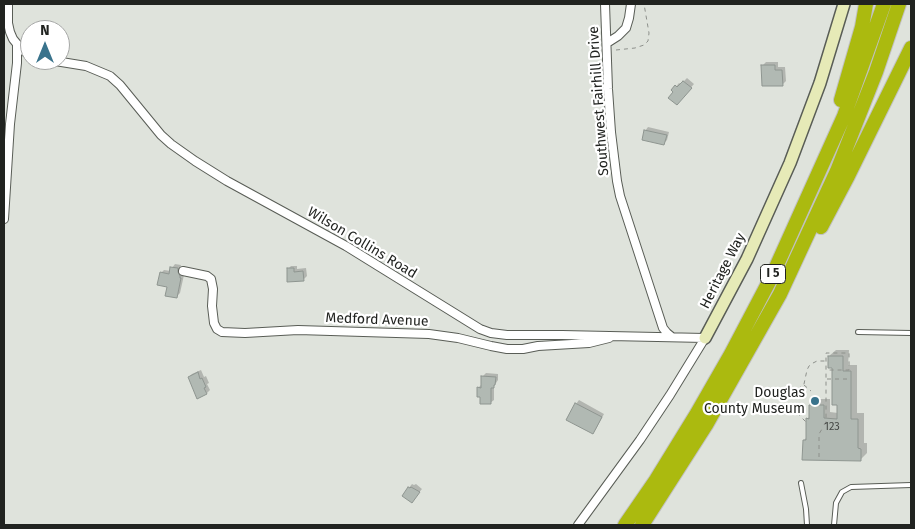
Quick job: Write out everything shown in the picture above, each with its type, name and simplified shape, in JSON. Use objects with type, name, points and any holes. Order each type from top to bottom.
[{"type":"highway","points":[[819,171],[862,27],[866,4]]},
{"type":"highway","name":"I 5","points":[[625,525],[656,480],[696,415],[772,276],[844,116],[884,4]]},
{"type":"highway","name":"I 5","points":[[642,525],[706,425],[780,294],[838,171],[876,72],[899,4]]},
{"type":"highway","points":[[780,294],[817,235],[853,167],[911,48]]},
{"type":"street","points":[[8,4],[10,32],[20,48]]},
{"type":"street","name":"Southwest Fairhill Drive","points":[[605,4],[611,132],[620,196],[663,328],[672,337]]},
{"type":"street","points":[[607,42],[618,36],[626,28],[631,4]]},
{"type":"street","name":"Heritage Way","points":[[578,525],[640,440],[670,395],[705,338],[747,259],[790,163],[820,83],[844,4]]},
{"type":"street","points":[[4,219],[17,45]]},
{"type":"street","name":"Wilson Collins Road","points":[[70,63],[86,66],[110,76],[120,85],[161,135],[195,161],[346,246],[480,329],[491,333],[507,335],[705,338]]},
{"type":"street","name":"Medford Avenue","points":[[183,271],[207,276],[211,280],[214,322],[222,332],[252,333],[298,330],[429,334],[462,338],[499,348],[523,349],[538,346],[590,343],[615,336]]},
{"type":"lane","points":[[858,332],[911,333]]},
{"type":"lane","points":[[801,483],[807,525]]},
{"type":"lane","points":[[834,525],[836,503],[842,492],[851,487],[911,485]]},
{"type":"path","points":[[607,52],[635,48],[644,45],[648,41],[649,33],[644,4]]},
{"type":"path","points":[[824,425],[826,422],[826,370],[826,362],[826,353],[849,353],[849,370],[826,370]]},
{"type":"path","points":[[792,395],[804,384],[806,370],[809,366],[817,362],[826,362]]},
{"type":"path","points":[[826,379],[851,379]]},
{"type":"path","points":[[804,384],[811,391]]},
{"type":"path","points":[[797,413],[806,422]]},
{"type":"path","points":[[819,457],[819,434],[822,429]]},
{"type":"building","points":[[761,65],[775,65],[775,70],[782,70],[783,86],[762,86]]},
{"type":"building","points":[[683,81],[692,88],[677,105],[668,98],[673,92],[671,90],[675,85],[677,87]]},
{"type":"building","points":[[644,130],[667,135],[664,145],[642,140]]},
{"type":"building","points":[[170,267],[178,268],[181,278],[177,298],[165,296],[167,287],[157,285],[160,272],[169,274]]},
{"type":"building","points":[[287,268],[294,268],[294,272],[303,271],[304,281],[287,282]]},
{"type":"building","points":[[828,356],[843,356],[843,371],[851,371],[851,419],[858,419],[858,448],[861,449],[861,461],[802,460],[803,440],[806,440],[806,418],[809,419],[809,405],[824,405],[824,418],[837,419],[837,405],[832,405],[832,368],[828,368]]},
{"type":"building","points":[[198,372],[200,379],[202,378],[206,387],[204,388],[207,394],[197,399],[188,377]]},
{"type":"building","points":[[481,376],[496,377],[494,388],[491,388],[491,404],[480,404],[480,397],[477,397],[477,387],[481,388]]},
{"type":"building","points":[[575,403],[602,417],[593,434],[566,420]]},
{"type":"building","points":[[408,487],[420,492],[412,503],[402,496]]},
{"type":"place","name":"Douglas County Museum","points":[[815,401]]}]
